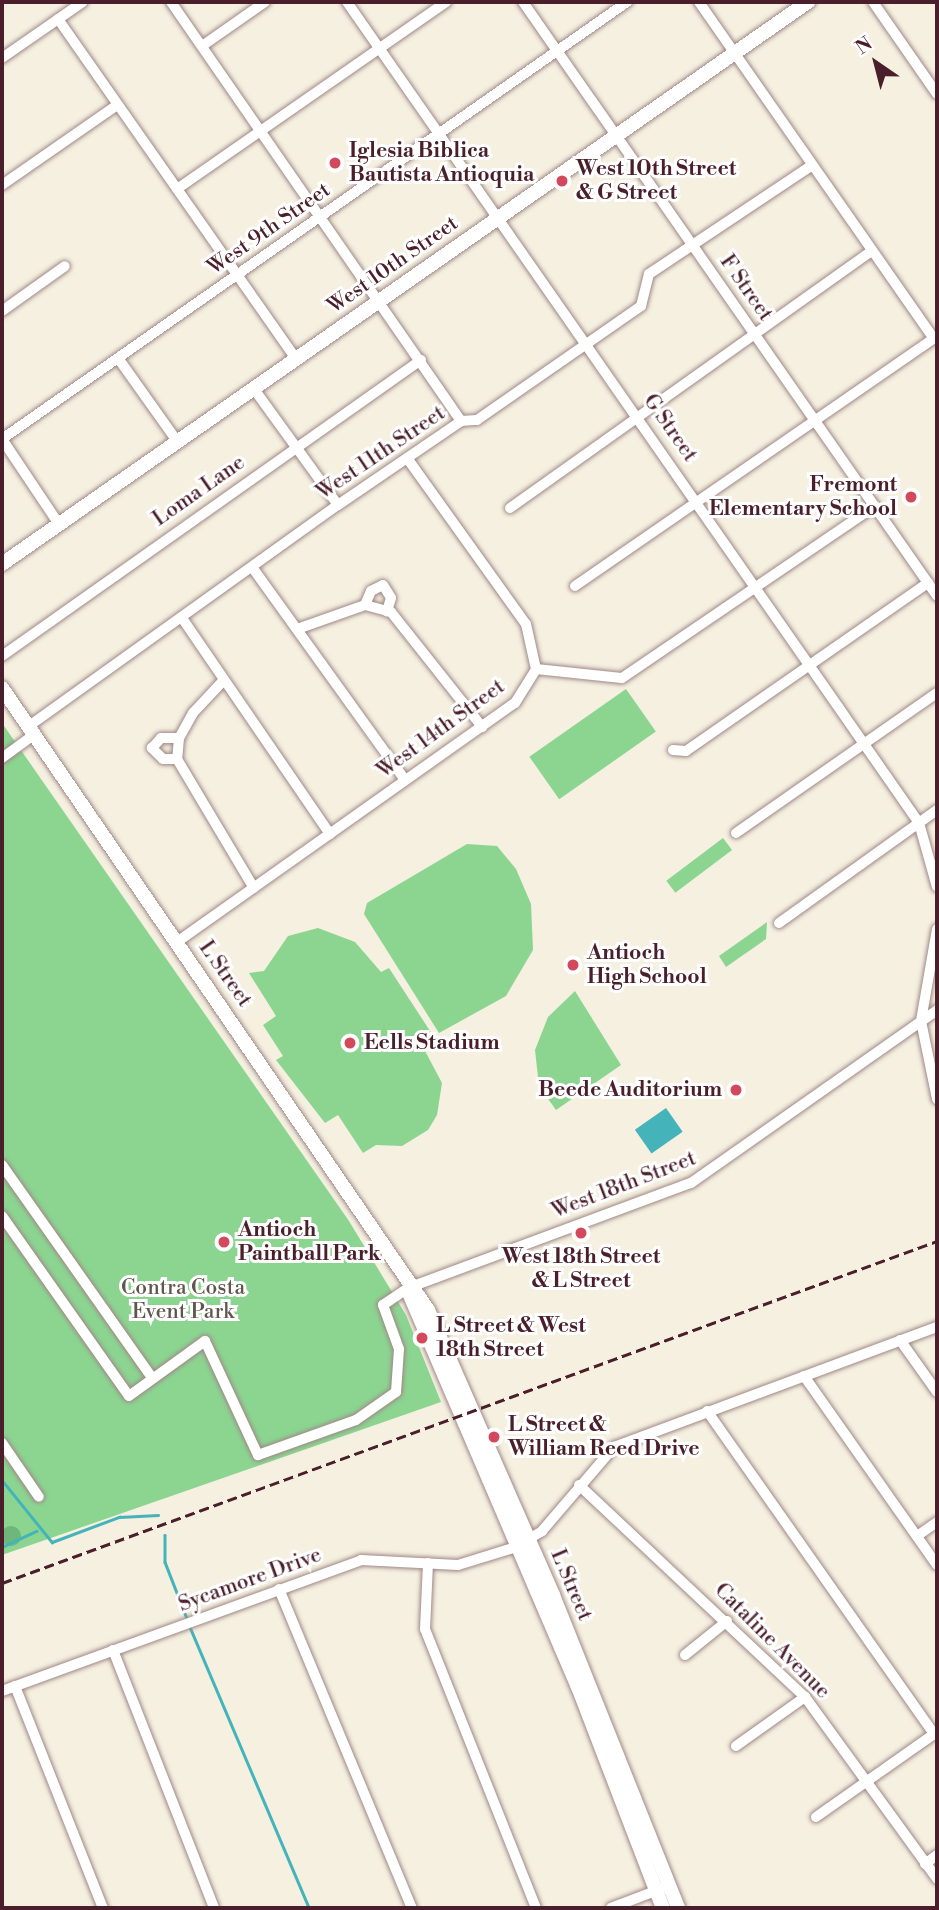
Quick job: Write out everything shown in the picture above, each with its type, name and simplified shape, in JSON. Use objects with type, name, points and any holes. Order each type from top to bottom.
[{"type":"main road","name":"West 10th Street","points":[[2,565],[808,2]]},
{"type":"main road","name":"L Street","points":[[2,688],[299,1116],[408,1288],[523,1542],[663,1888],[678,1908]]},
{"type":"main road","name":"L Street","points":[[663,1888],[663,1908]]},
{"type":"street","points":[[2,58],[83,2]]},
{"type":"street","points":[[171,2],[461,421]]},
{"type":"street","points":[[202,46],[265,2]]},
{"type":"street","name":"G Street","points":[[347,2],[639,416],[919,823],[937,887]]},
{"type":"street","points":[[177,189],[446,2]]},
{"type":"street","name":"F Street","points":[[523,2],[817,418],[937,596]]},
{"type":"street","name":"West 9th Street","points":[[2,439],[627,2]]},
{"type":"street","points":[[575,586],[936,337],[811,166],[699,2]]},
{"type":"street","points":[[873,2],[937,93]]},
{"type":"street","points":[[58,19],[296,359]]},
{"type":"street","points":[[2,185],[117,105]]},
{"type":"street","name":"West 11th Street","points":[[2,758],[31,731],[338,505],[461,421],[477,420],[641,306],[649,274],[811,166]]},
{"type":"street","points":[[510,509],[872,251]]},
{"type":"street","points":[[2,311],[65,265]]},
{"type":"street","points":[[118,358],[177,441]]},
{"type":"street","name":"Loma Lane","points":[[2,656],[421,360]]},
{"type":"street","points":[[254,389],[338,505]]},
{"type":"street","points":[[2,439],[60,524]]},
{"type":"street","points":[[407,458],[526,624],[536,670],[622,678],[875,506]]},
{"type":"street","points":[[252,567],[299,628],[405,780]]},
{"type":"street","points":[[673,750],[686,751],[928,583]]},
{"type":"street","points":[[365,605],[371,591],[383,585],[391,598],[387,611]]},
{"type":"street","points":[[299,628],[365,605],[387,611],[404,623],[482,726]]},
{"type":"street","points":[[182,618],[222,682],[330,834]]},
{"type":"street","name":"West 14th Street","points":[[177,942],[515,703],[536,670]]},
{"type":"street","points":[[222,682],[179,738],[177,759],[254,888]]},
{"type":"street","points":[[736,833],[937,693]]},
{"type":"street","points":[[177,759],[163,759],[152,748],[161,738],[179,738]]},
{"type":"street","points":[[779,923],[937,810]]},
{"type":"street","points":[[937,929],[921,1021],[937,1099]]},
{"type":"street","name":"West 18th Street","points":[[408,1288],[691,1183],[937,1010]]},
{"type":"street","points":[[2,1166],[151,1377]]},
{"type":"street","points":[[2,1216],[128,1396],[205,1341],[258,1455],[356,1420],[396,1392],[398,1349],[383,1305],[408,1288]]},
{"type":"street","points":[[523,1542],[614,1447],[937,1327]]},
{"type":"street","points":[[900,1340],[937,1392]]},
{"type":"street","points":[[804,1376],[937,1565]]},
{"type":"street","points":[[708,1411],[936,1733],[816,1817]]},
{"type":"street","points":[[2,1443],[39,1497]]},
{"type":"street","name":"Cataline Avenue","points":[[579,1485],[727,1621],[805,1698],[869,1781],[937,1879]]},
{"type":"street","points":[[917,1536],[937,1522]]},
{"type":"street","name":"Sycamore Drive","points":[[2,1691],[361,1560],[464,1564],[523,1542]]},
{"type":"street","points":[[428,1563],[425,1629],[536,1908]]},
{"type":"street","points":[[279,1590],[412,1908]]},
{"type":"street","points":[[685,1656],[727,1621]]},
{"type":"street","points":[[113,1650],[214,1908]]},
{"type":"street","points":[[15,1686],[103,1908]]},
{"type":"street","points":[[736,1746],[805,1698]]},
{"type":"street","points":[[925,1864],[937,1855]]},
{"type":"street","points":[[611,1908],[663,1888]]},
{"type":"green space","points":[[626,689],[656,732],[559,799],[529,757]]},
{"type":"green space","name":"Contra Costa Event Park","points":[[2,723],[349,1221],[406,1315],[441,1402],[2,1555]]},
{"type":"green space","points":[[723,838],[732,850],[675,893],[666,881]]},
{"type":"green space","points":[[467,844],[497,846],[516,869],[531,904],[533,950],[506,996],[439,1033],[364,914],[367,903]]},
{"type":"green space","points":[[767,922],[766,939],[726,967],[719,956]]},
{"type":"green space","name":"Eells Stadium","points":[[318,928],[355,942],[381,972],[389,968],[432,1034],[424,1049],[442,1083],[437,1115],[428,1130],[402,1146],[376,1145],[363,1153],[338,1115],[325,1123],[276,1060],[283,1056],[263,1025],[276,1016],[249,973],[264,971],[288,936]]},
{"type":"green space","points":[[575,991],[621,1065],[556,1110],[539,1086],[535,1050],[548,1017]]},
{"type":"green space","points":[[11,1526],[18,1529],[21,1536],[18,1543],[11,1546],[4,1543],[1,1536],[4,1529]]},
{"type":"water","points":[[666,1108],[683,1132],[652,1154],[635,1130]]},
{"type":"waterway","points":[[2,1480],[52,1542],[119,1517],[158,1515]]},
{"type":"waterway","points":[[2,1547],[37,1531]]},
{"type":"waterway","points":[[165,1535],[165,1562],[188,1621]]},
{"type":"waterway","points":[[190,1627],[309,1908]]},
{"type":"railway","points":[[2,1583],[937,1241]]},
{"type":"place","name":"Iglesia Biblica Bautista Antioquia","points":[[335,163]]},
{"type":"place","name":"West 10th Street & G Street","points":[[562,181]]},
{"type":"place","name":"Fremont Elementary School","points":[[911,497]]},
{"type":"place","name":"Antioch High School","points":[[573,965]]},
{"type":"place","name":"Eells Stadium","points":[[350,1043]]},
{"type":"place","name":"Beede Auditorium","points":[[736,1090]]},
{"type":"place","name":"West 18th Street & L Street","points":[[581,1233]]},
{"type":"place","name":"Antioch Paintball Park","points":[[224,1242]]},
{"type":"place","name":"L Street & West 18th Street","points":[[422,1338]]},
{"type":"place","name":"L Street & William Reed Drive","points":[[494,1437]]}]
